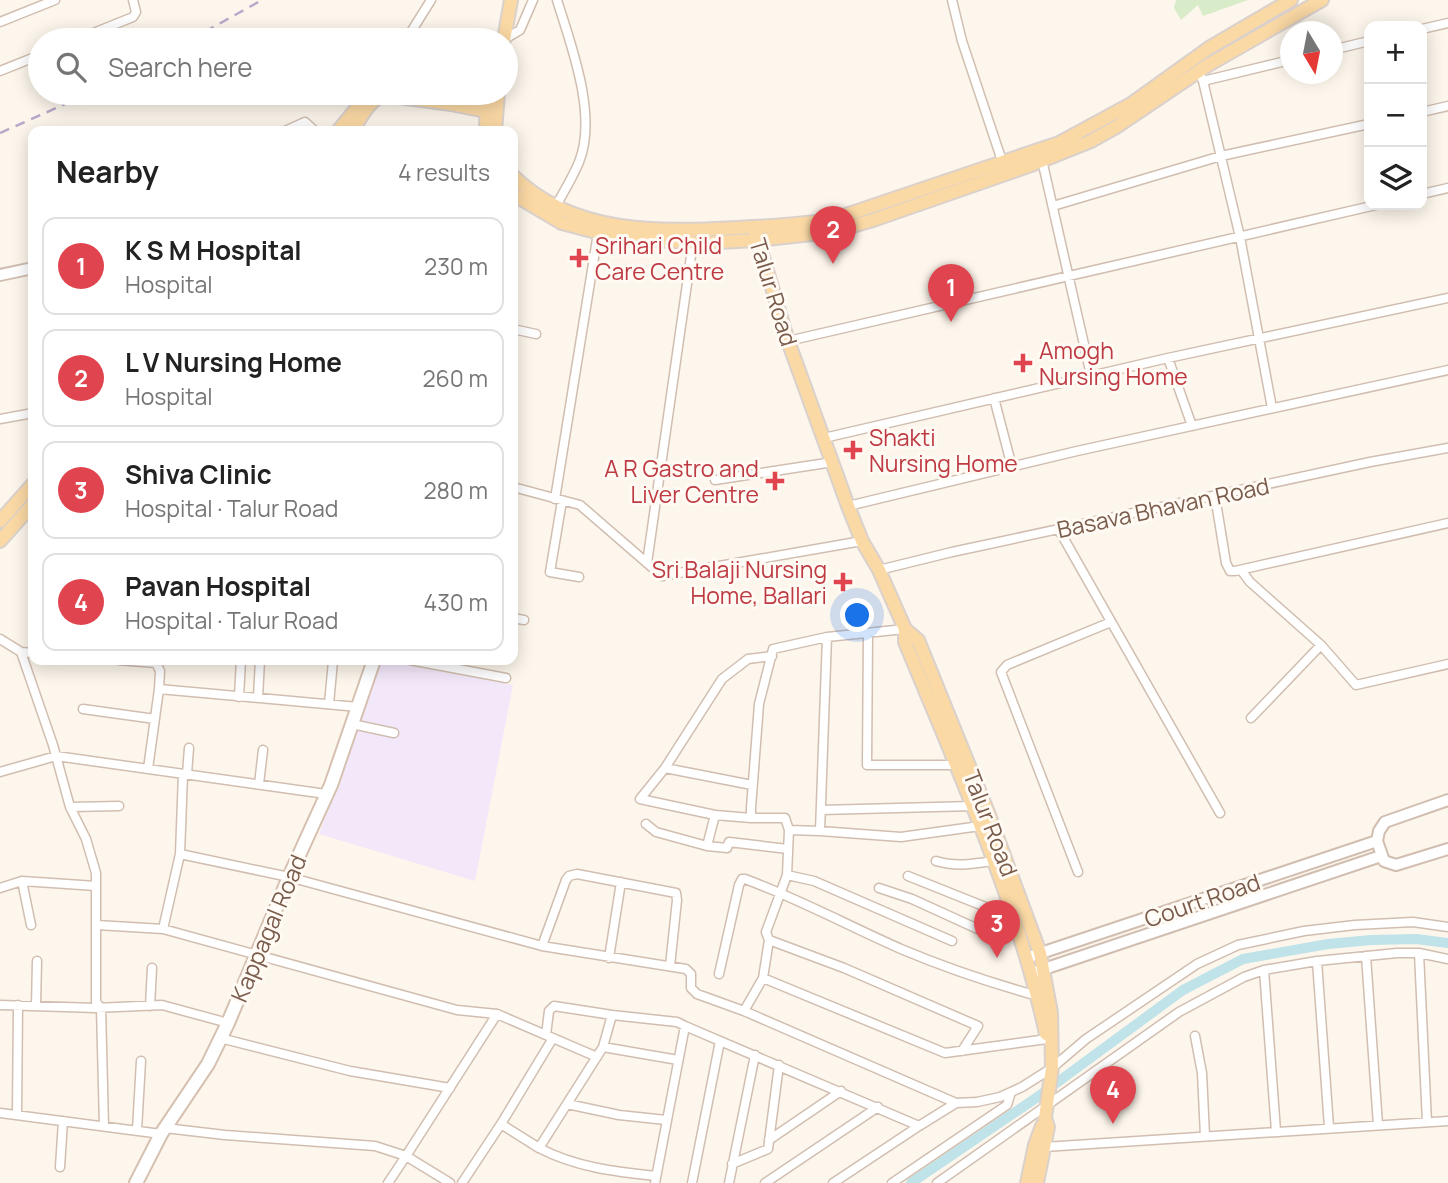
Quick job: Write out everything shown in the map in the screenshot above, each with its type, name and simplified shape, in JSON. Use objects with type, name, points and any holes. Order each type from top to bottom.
[{"type":"main road","points":[[507,28],[511,0]]},
{"type":"main road","points":[[518,197],[562,223],[615,237],[693,242],[834,219],[1059,143],[1131,104],[1197,57],[1291,0]]},
{"type":"main road","points":[[518,181],[524,187],[579,217],[627,228],[755,233],[831,232],[873,220],[1091,141],[1322,0]]},
{"type":"main road","points":[[342,126],[359,105]]},
{"type":"main road","points":[[356,126],[371,105]]},
{"type":"main road","points":[[487,126],[492,105]]},
{"type":"main road","points":[[492,105],[494,126]]},
{"type":"main road","name":"Talur Road","points":[[755,233],[788,341],[848,506],[905,629],[905,642],[980,826],[1026,958],[1038,971],[1051,1013],[1052,1069],[1048,1104],[1027,1183]]},
{"type":"main road","points":[[0,521],[28,490]]},
{"type":"main road","points":[[0,541],[28,510]]},
{"type":"main road","name":"Talur Road","points":[[905,629],[918,640],[989,815],[1040,953],[1038,996],[1052,1069]]},
{"type":"main road","name":"Kappagal Road","points":[[136,1183],[163,1131],[208,1063],[228,1023],[326,794],[371,665]]},
{"type":"main road","name":"Talur Road","points":[[1037,1183],[1048,1127],[1045,1118]]},
{"type":"street","points":[[0,22],[55,0]]},
{"type":"street","points":[[106,28],[134,17],[136,12],[133,0]]},
{"type":"street","points":[[414,28],[431,0]]},
{"type":"street","points":[[518,31],[533,0]]},
{"type":"street","points":[[556,205],[580,161],[585,129],[579,75],[558,0]]},
{"type":"street","points":[[952,0],[962,41],[1003,164]]},
{"type":"street","points":[[1427,28],[1448,23]]},
{"type":"street","points":[[1343,47],[1364,42]]},
{"type":"street","points":[[1197,57],[1240,237],[1272,408]]},
{"type":"street","points":[[0,71],[28,60]]},
{"type":"street","points":[[1201,76],[1280,62]]},
{"type":"street","points":[[1427,111],[1448,106]]},
{"type":"street","points":[[1053,206],[1221,156],[1364,125]]},
{"type":"street","points":[[1042,160],[1091,375]]},
{"type":"street","points":[[1427,193],[1448,188]]},
{"type":"street","points":[[788,341],[1364,208]]},
{"type":"street","points":[[579,578],[551,572],[598,233]]},
{"type":"street","points":[[647,563],[693,242]]},
{"type":"street","points":[[0,275],[28,269]]},
{"type":"street","points":[[824,438],[1091,375],[1448,298]]},
{"type":"street","points":[[518,330],[536,334]]},
{"type":"street","points":[[1168,358],[1192,426]]},
{"type":"street","points":[[848,506],[1448,370]]},
{"type":"street","points":[[993,398],[1012,467]]},
{"type":"street","points":[[0,419],[28,414]]},
{"type":"street","name":"Basava Bhavan Road","points":[[879,570],[1370,462],[1448,448]]},
{"type":"street","points":[[715,480],[833,462]]},
{"type":"street","points":[[518,488],[580,505],[662,576],[862,541]]},
{"type":"street","points":[[1215,496],[1227,568],[1230,571],[1448,523]]},
{"type":"street","points":[[1059,530],[1220,813]]},
{"type":"street","points":[[1241,570],[1250,582],[1321,645],[1356,685],[1448,664]]},
{"type":"street","points":[[518,619],[524,620]]},
{"type":"street","points":[[1077,872],[1000,672],[1007,665],[1111,622]]},
{"type":"street","points":[[751,818],[759,704],[773,649],[827,637],[905,629]]},
{"type":"street","points":[[868,633],[867,765],[956,765]]},
{"type":"street","points":[[820,831],[827,637]]},
{"type":"street","points":[[0,639],[21,652],[28,653]]},
{"type":"street","points":[[1251,718],[1321,645]]},
{"type":"street","points":[[21,652],[71,807],[86,839],[96,873],[96,1002],[101,1007],[104,1126]]},
{"type":"street","points":[[744,1012],[763,978],[769,940],[766,932],[787,874],[789,830],[785,818],[715,815],[640,799],[665,768],[722,679],[748,659],[772,656]]},
{"type":"street","points":[[148,769],[159,689],[160,671],[157,665]]},
{"type":"street","points":[[239,697],[241,665]]},
{"type":"street","points":[[258,698],[260,665]]},
{"type":"street","points":[[329,704],[332,665]]},
{"type":"street","points":[[437,665],[506,678]]},
{"type":"street","points":[[159,689],[358,707]]},
{"type":"street","points":[[83,709],[155,719]]},
{"type":"street","points":[[352,724],[394,733]]},
{"type":"street","points":[[163,929],[180,853],[189,748]]},
{"type":"street","points":[[259,784],[263,750]]},
{"type":"street","points":[[1,769],[56,756],[326,794]]},
{"type":"street","points":[[665,768],[752,785]]},
{"type":"street","name":"Court Road","points":[[1026,958],[1377,841],[1385,822],[1448,800]]},
{"type":"street","points":[[71,807],[119,806]]},
{"type":"street","points":[[821,810],[972,806]]},
{"type":"street","points":[[707,846],[715,815]]},
{"type":"street","points":[[646,824],[656,831],[707,846],[727,848],[729,842],[788,849]]},
{"type":"street","points":[[789,830],[901,836],[980,826]]},
{"type":"street","points":[[1377,841],[1381,856]]},
{"type":"street","name":"Court Road","points":[[1038,971],[1381,856],[1389,864],[1396,865],[1448,849]]},
{"type":"street","points":[[180,853],[289,877],[541,946],[689,971],[691,988],[697,994],[956,1103],[976,1102],[1011,1092],[1052,1069],[1086,1038],[1175,978],[1197,964],[1238,945],[1304,931],[1355,925],[1413,922],[1448,927]]},
{"type":"street","points":[[936,861],[947,865],[967,865],[993,861]]},
{"type":"street","points":[[541,946],[569,876],[577,874],[676,892],[670,966]]},
{"type":"street","points":[[787,874],[814,881],[952,942]]},
{"type":"street","points":[[908,876],[993,911],[1010,911]]},
{"type":"street","points":[[719,974],[740,881],[745,879],[781,892],[900,949],[982,981],[1038,996]]},
{"type":"street","points":[[0,888],[22,881],[96,886]]},
{"type":"street","points":[[22,881],[31,925]]},
{"type":"street","points":[[609,958],[621,882]]},
{"type":"street","points":[[879,888],[912,899],[991,935],[1017,930]]},
{"type":"street","points":[[97,925],[163,929],[457,1010],[498,1014],[597,1057]]},
{"type":"street","points":[[769,940],[844,968],[978,1026],[962,1051]]},
{"type":"street","points":[[1419,953],[1427,1122]]},
{"type":"street","points":[[938,1183],[1179,1012],[1244,977],[1264,970],[1366,956],[1419,953],[1448,959]]},
{"type":"street","points":[[1366,956],[1378,1125]]},
{"type":"street","points":[[36,1006],[37,961]]},
{"type":"street","points":[[1317,961],[1329,1127]]},
{"type":"street","points":[[150,1006],[152,968]]},
{"type":"street","points":[[1264,970],[1276,1130]]},
{"type":"street","points":[[763,978],[945,1053],[1047,1039]]},
{"type":"street","points":[[0,1005],[162,1005],[228,1023]]},
{"type":"street","points":[[17,1115],[18,1005]]},
{"type":"street","points":[[462,1183],[500,1124],[549,1037],[548,1011],[554,1006],[677,1022],[919,1126]]},
{"type":"street","points":[[388,1183],[498,1014]]},
{"type":"street","points":[[539,1148],[603,1047],[612,1015]]},
{"type":"street","points":[[500,1124],[561,1160],[656,1179],[685,1026]]},
{"type":"street","points":[[1195,1036],[1201,1060],[1205,1136]]},
{"type":"street","points":[[220,1038],[350,1071],[450,1088]]},
{"type":"street","points":[[692,1183],[720,1041]]},
{"type":"street","points":[[603,1047],[678,1060]]},
{"type":"street","points":[[729,1183],[755,1055]]},
{"type":"street","points":[[137,1130],[141,1061]]},
{"type":"street","points":[[732,1164],[768,1149],[779,1065]]},
{"type":"street","points":[[769,1140],[841,1091]]},
{"type":"street","points":[[891,1183],[1007,1105],[1011,1092]]},
{"type":"street","points":[[833,1183],[956,1103]]},
{"type":"street","points":[[567,1104],[619,1115],[666,1120]]},
{"type":"street","points":[[765,1183],[878,1107]]},
{"type":"street","points":[[0,1113],[137,1130],[375,1146],[406,1156],[450,1183]]},
{"type":"street","points":[[60,1167],[62,1121]]},
{"type":"street","points":[[1044,1147],[1448,1121]]},
{"type":"shaded area","points":[[379,665],[407,665],[513,685],[475,881],[319,834]]},
{"type":"green space","points":[[1176,0],[1248,0],[1203,16],[1198,5],[1181,20],[1174,8]]},
{"type":"waterway","points":[[911,1183],[1036,1098],[1183,990],[1243,959],[1328,944],[1371,940],[1416,939],[1448,943]]},
{"type":"railway","points":[[212,28],[262,0]]},
{"type":"railway","points":[[0,133],[63,105]]},
{"type":"place","name":"Srihari Child Care Centre","points":[[579,258]]},
{"type":"place","name":"L V Nursing Home","points":[[833,264]]},
{"type":"place","name":"K S M Hospital","points":[[951,322]]},
{"type":"place","name":"Amogh Nursing Home","points":[[1023,363]]},
{"type":"place","name":"Shakti Nursing Home","points":[[853,450]]},
{"type":"place","name":"A R Gastro and Liver Centre","points":[[775,481]]},
{"type":"place","name":"Sri Balaji Nursing Home, Ballari","points":[[843,582]]},
{"type":"place","name":"Shiva Clinic","points":[[997,958]]},
{"type":"place","name":"Pavan Hospital","points":[[1113,1124]]}]
